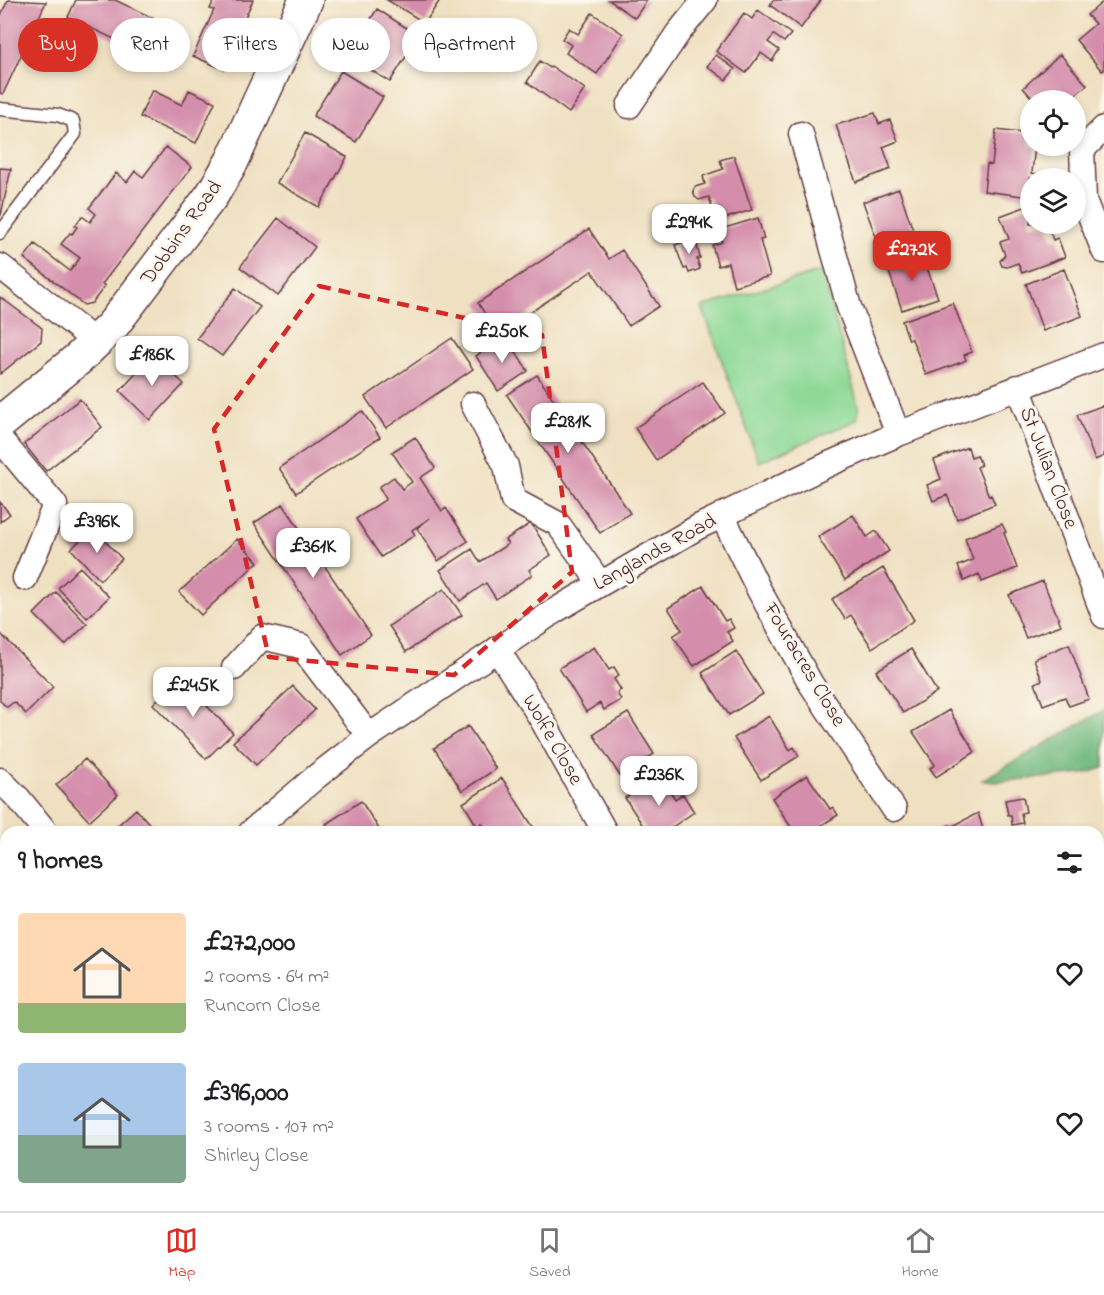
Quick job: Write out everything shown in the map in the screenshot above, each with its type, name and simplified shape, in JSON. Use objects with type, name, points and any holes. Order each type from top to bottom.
[{"type":"street","name":"Dobbins Road","points":[[0,423],[96,342],[134,298],[222,180],[306,0]]},
{"type":"street","points":[[628,106],[678,33],[705,0]]},
{"type":"street","points":[[1104,128],[1082,150],[1084,200],[1104,251]]},
{"type":"street","points":[[801,134],[849,307],[897,434]]},
{"type":"street","points":[[0,266],[96,342]]},
{"type":"street","name":"Langlands Road","points":[[265,826],[317,776],[369,736],[497,649],[600,583],[722,515],[829,464],[897,434],[1104,355]]},
{"type":"street","name":"St Julian Close","points":[[1018,387],[1104,616]]},
{"type":"street","points":[[473,404],[506,466],[513,501],[558,524],[600,583]]},
{"type":"street","points":[[0,439],[55,505],[25,578]]},
{"type":"street","name":"Fouracres Close","points":[[722,515],[759,590],[811,684],[894,809]]},
{"type":"street","points":[[234,668],[262,637],[301,646],[369,736]]},
{"type":"street","name":"Wolfe Close","points":[[497,649],[541,718],[602,826]]},
{"type":"street","points":[[0,780],[41,826]]},
{"type":"lane","points":[[0,109],[58,115],[73,121],[75,134],[0,233]]},
{"type":"highlighted area","points":[[319,286],[542,335],[572,572],[454,675],[269,657],[214,429]]},
{"type":"green space","points":[[822,271],[859,409],[857,420],[759,462],[702,307]]},
{"type":"green space","points":[[1104,710],[1104,768],[1083,774],[994,782],[982,780]]},
{"type":"building","points":[[8,0],[46,2],[39,18],[18,18],[18,62],[3,94],[0,93],[0,17]]},
{"type":"building","points":[[76,0],[115,0],[153,18],[110,18],[110,37],[98,31],[98,18],[68,17]]},
{"type":"building","points":[[214,0],[253,0],[245,18],[210,18],[214,10],[210,9]]},
{"type":"building","points":[[387,0],[440,0],[428,18],[417,18]]},
{"type":"building","points":[[609,0],[647,0],[635,18]]},
{"type":"building","points":[[773,0],[821,0],[801,28],[770,5]]},
{"type":"building","points":[[1104,1],[1104,70],[1102,71],[1076,40],[1095,24],[1087,15]]},
{"type":"building","points":[[377,9],[402,25],[402,63],[390,82],[374,72],[390,72],[390,18],[371,18]]},
{"type":"building","points":[[758,10],[791,34],[784,42],[774,35],[768,42],[779,50],[772,61],[761,53],[746,73],[716,51],[744,13],[752,19]]},
{"type":"building","points":[[592,13],[623,34],[597,74],[566,53],[571,45],[562,39],[569,28],[578,34]]},
{"type":"building","points":[[202,36],[202,60],[193,56]]},
{"type":"building","points":[[1060,54],[1087,85],[1081,90],[1025,90],[1023,88]]},
{"type":"building","points":[[716,55],[735,69],[726,80],[707,66]]},
{"type":"building","points":[[540,61],[550,68],[551,66],[585,89],[569,113],[527,82],[533,72],[537,72]]},
{"type":"building","points":[[340,72],[383,97],[356,142],[313,116]]},
{"type":"building","points":[[152,90],[182,105],[189,90],[215,102],[196,143],[140,117]]},
{"type":"building","points":[[875,113],[879,124],[890,120],[898,141],[883,147],[891,169],[856,182],[836,125]]},
{"type":"building","points":[[996,130],[1020,133],[1020,156],[1034,156],[1033,168],[1020,168],[1020,196],[984,191],[987,164],[992,165]]},
{"type":"building","points":[[305,133],[347,157],[319,207],[277,183]]},
{"type":"building","points":[[166,147],[192,167],[102,284],[105,286],[92,303],[84,305],[24,258],[35,244],[70,271],[80,258],[61,244],[70,233],[72,234],[82,216],[90,222],[96,214],[89,208],[116,173],[127,182],[135,171],[143,177]]},
{"type":"building","points":[[734,156],[752,210],[716,221],[709,197],[699,200],[693,191],[695,187],[705,184],[703,176],[723,169],[720,160]]},
{"type":"building","points":[[0,168],[11,169],[1,215],[0,215]]},
{"type":"building","points":[[899,189],[914,233],[879,245],[863,202]]},
{"type":"building","points":[[1020,209],[1020,234],[1051,234],[1053,240],[1058,238],[1065,257],[1022,273],[1018,263],[1007,267],[1002,266],[1000,261],[1005,255],[1000,242],[1009,239],[1000,216]]},
{"type":"building","points":[[278,218],[315,247],[278,296],[240,267]]},
{"type":"building","points":[[758,218],[764,239],[760,240],[770,276],[734,286],[728,263],[718,266],[712,245],[722,242],[718,230]]},
{"type":"building","points":[[589,229],[609,259],[622,250],[659,306],[629,326],[592,271],[498,334],[478,303]]},
{"type":"building","points":[[695,238],[700,269],[689,273],[687,268],[684,269],[675,245]]},
{"type":"building","points":[[922,254],[938,298],[902,310],[887,266]]},
{"type":"building","points":[[1064,269],[1082,316],[1043,331],[1026,284]]},
{"type":"building","points":[[235,288],[260,307],[222,356],[197,338]]},
{"type":"building","points":[[0,297],[42,328],[41,341],[0,374]]},
{"type":"building","points":[[953,303],[972,352],[964,355],[966,360],[962,362],[926,375],[912,339],[909,340],[902,321]]},
{"type":"building","points":[[506,336],[528,371],[498,391],[476,356]]},
{"type":"building","points":[[452,338],[473,369],[386,428],[365,397]]},
{"type":"building","points":[[153,355],[184,384],[150,420],[120,391]]},
{"type":"building","points":[[537,375],[630,513],[600,533],[507,395]]},
{"type":"building","points":[[703,382],[725,413],[656,460],[635,428]]},
{"type":"building","points":[[80,399],[102,427],[46,471],[24,444]]},
{"type":"building","points":[[1104,405],[1104,456],[1095,460],[1077,415]]},
{"type":"building","points":[[362,411],[380,437],[296,493],[279,468]]},
{"type":"building","points":[[415,437],[435,468],[420,478],[442,511],[446,508],[468,541],[438,561],[417,528],[430,518],[412,530],[415,535],[381,557],[356,519],[386,499],[379,487],[394,477],[402,489],[412,482],[392,452]]},
{"type":"building","points":[[968,447],[971,457],[977,455],[981,465],[977,467],[989,496],[991,495],[995,504],[957,519],[947,495],[933,501],[927,485],[941,479],[934,460]]},
{"type":"building","points":[[0,502],[10,514],[0,522]]},
{"type":"building","points":[[283,504],[371,635],[342,655],[254,523]]},
{"type":"building","points":[[853,515],[867,537],[876,531],[889,551],[845,580],[818,537]]},
{"type":"building","points":[[531,523],[551,555],[529,570],[532,575],[496,599],[486,583],[460,601],[440,570],[472,549],[480,562],[508,544],[505,540]]},
{"type":"building","points":[[1002,524],[1017,568],[982,582],[979,574],[964,581],[958,566],[973,560],[965,538]]},
{"type":"building","points":[[93,528],[122,559],[100,580],[71,549]]},
{"type":"building","points":[[237,539],[258,562],[201,615],[179,592]]},
{"type":"building","points":[[80,567],[109,597],[87,618],[58,588]]},
{"type":"building","points":[[883,568],[914,620],[872,648],[851,615],[845,619],[832,599]]},
{"type":"building","points":[[1043,581],[1061,625],[1026,638],[1009,595]]},
{"type":"building","points":[[703,586],[725,621],[729,619],[734,628],[727,632],[733,641],[694,666],[673,636],[682,630],[668,608]]},
{"type":"building","points":[[444,589],[462,615],[406,652],[389,626]]},
{"type":"building","points":[[56,592],[87,624],[65,645],[34,614]]},
{"type":"building","points":[[0,633],[53,687],[26,714],[14,702],[7,707],[0,701]]},
{"type":"building","points":[[1069,644],[1089,699],[1069,706],[1065,697],[1043,705],[1035,683],[1042,680],[1034,659]]},
{"type":"building","points":[[594,647],[609,670],[614,667],[619,675],[614,679],[621,690],[617,693],[621,700],[604,710],[600,703],[586,712],[559,668]]},
{"type":"building","points":[[911,649],[937,692],[903,713],[876,671]]},
{"type":"building","points":[[736,651],[763,694],[729,715],[702,673]]},
{"type":"building","points":[[180,678],[233,733],[206,759],[153,704]]},
{"type":"building","points":[[293,686],[315,710],[256,765],[233,742]]},
{"type":"building","points":[[949,710],[975,752],[936,777],[930,768],[935,765],[913,732]]},
{"type":"building","points":[[628,713],[654,754],[620,776],[593,734]]},
{"type":"building","points":[[769,716],[790,750],[794,747],[799,756],[761,780],[734,738]]},
{"type":"building","points":[[468,726],[496,769],[462,791],[434,748]]},
{"type":"building","points":[[85,759],[118,795],[89,821],[56,785]]},
{"type":"building","points":[[807,775],[830,809],[833,807],[838,815],[821,826],[790,826],[772,798]]},
{"type":"building","points":[[660,776],[675,799],[683,794],[694,812],[674,826],[643,826],[625,798]]},
{"type":"building","points":[[502,778],[532,826],[484,826],[482,823],[477,826],[463,803]]},
{"type":"building","points":[[1023,797],[1026,812],[1021,813],[1023,823],[1012,825],[1005,800]]},
{"type":"building","points":[[361,801],[377,826],[328,826],[326,824]]},
{"type":"building","points":[[136,809],[152,826],[117,826]]},
{"type":"building","points":[[978,813],[982,826],[953,826]]}]
